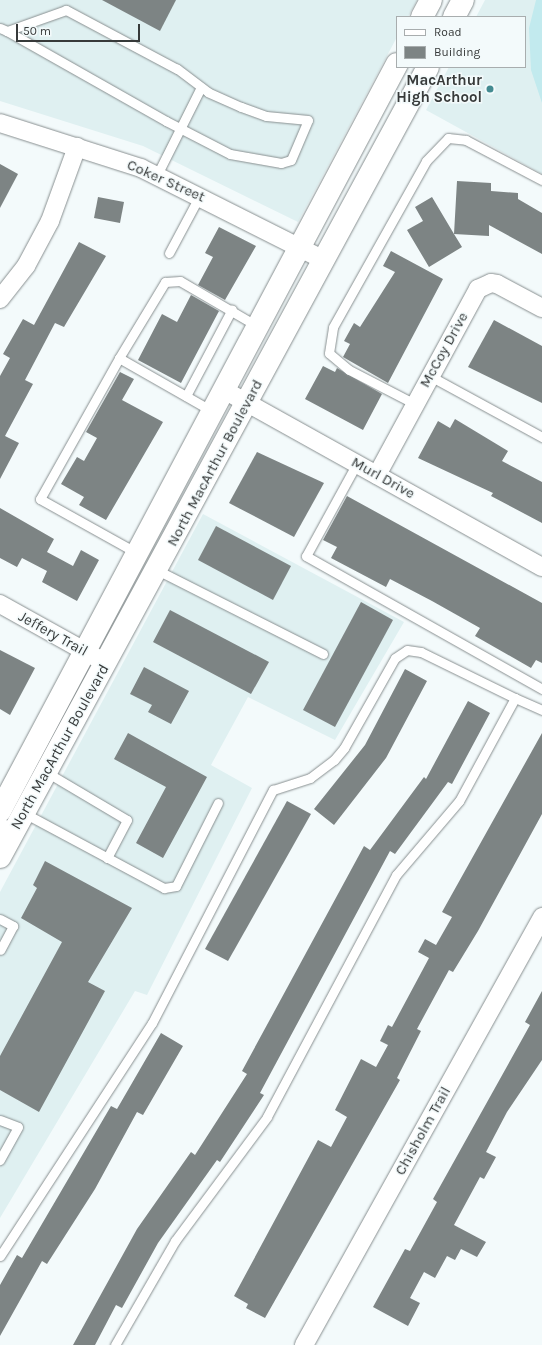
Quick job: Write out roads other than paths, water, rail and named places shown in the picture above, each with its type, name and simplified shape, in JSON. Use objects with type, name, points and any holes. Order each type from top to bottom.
[{"type":"main road","points":[[423,16],[431,0]]},
{"type":"main road","points":[[455,16],[463,0]]},
{"type":"main road","name":"North MacArthur Boulevard","points":[[0,811],[396,66]]},
{"type":"main road","name":"North MacArthur Boulevard","points":[[0,857],[6,830],[24,813],[157,570],[427,68]]},
{"type":"street","name":"Coker Street","points":[[0,123],[77,147],[157,175],[200,195],[324,260]]},
{"type":"street","points":[[0,300],[26,266],[50,221],[77,147]]},
{"type":"street","name":"McCoy Drive","points":[[376,474],[478,289],[484,285],[497,284],[542,308]]},
{"type":"street","name":"Murl Drive","points":[[224,390],[542,567]]},
{"type":"street","name":"Jeffery Trail","points":[[0,604],[106,663]]},
{"type":"street","name":"Chisholm Trail","points":[[304,1345],[542,917]]},
{"type":"lane","points":[[66,10],[177,69],[201,87],[266,116],[308,120],[290,160],[281,163],[230,154],[3,30],[66,10]]},
{"type":"lane","points":[[157,175],[201,87]]},
{"type":"lane","points":[[415,404],[349,370],[329,353],[333,327],[426,161],[448,138],[466,140],[542,180]]},
{"type":"lane","points":[[169,252],[200,195]]},
{"type":"lane","points":[[137,553],[40,499],[159,287],[165,282],[180,281],[232,309],[257,326]]},
{"type":"lane","points":[[186,396],[232,309]]},
{"type":"lane","points":[[119,358],[212,411]]},
{"type":"lane","points":[[430,376],[542,437]]},
{"type":"lane","points":[[357,463],[306,556],[542,689]]},
{"type":"lane","points":[[157,570],[323,654]]},
{"type":"lane","points":[[0,1256],[152,1023],[273,790],[310,778],[334,760],[344,748],[395,658],[406,650],[421,652],[542,710]]},
{"type":"lane","points":[[115,1345],[175,1241],[267,1117],[396,875],[459,801],[515,698]]},
{"type":"lane","points":[[46,772],[127,820],[107,858]]},
{"type":"lane","points":[[24,813],[164,888],[176,886],[218,803]]},
{"type":"lane","points":[[0,919],[13,926],[0,950]]},
{"type":"lane","points":[[0,1120],[18,1127],[0,1160]]},
{"type":"place","name":"MacArthur High School","points":[[490,89]]}]
